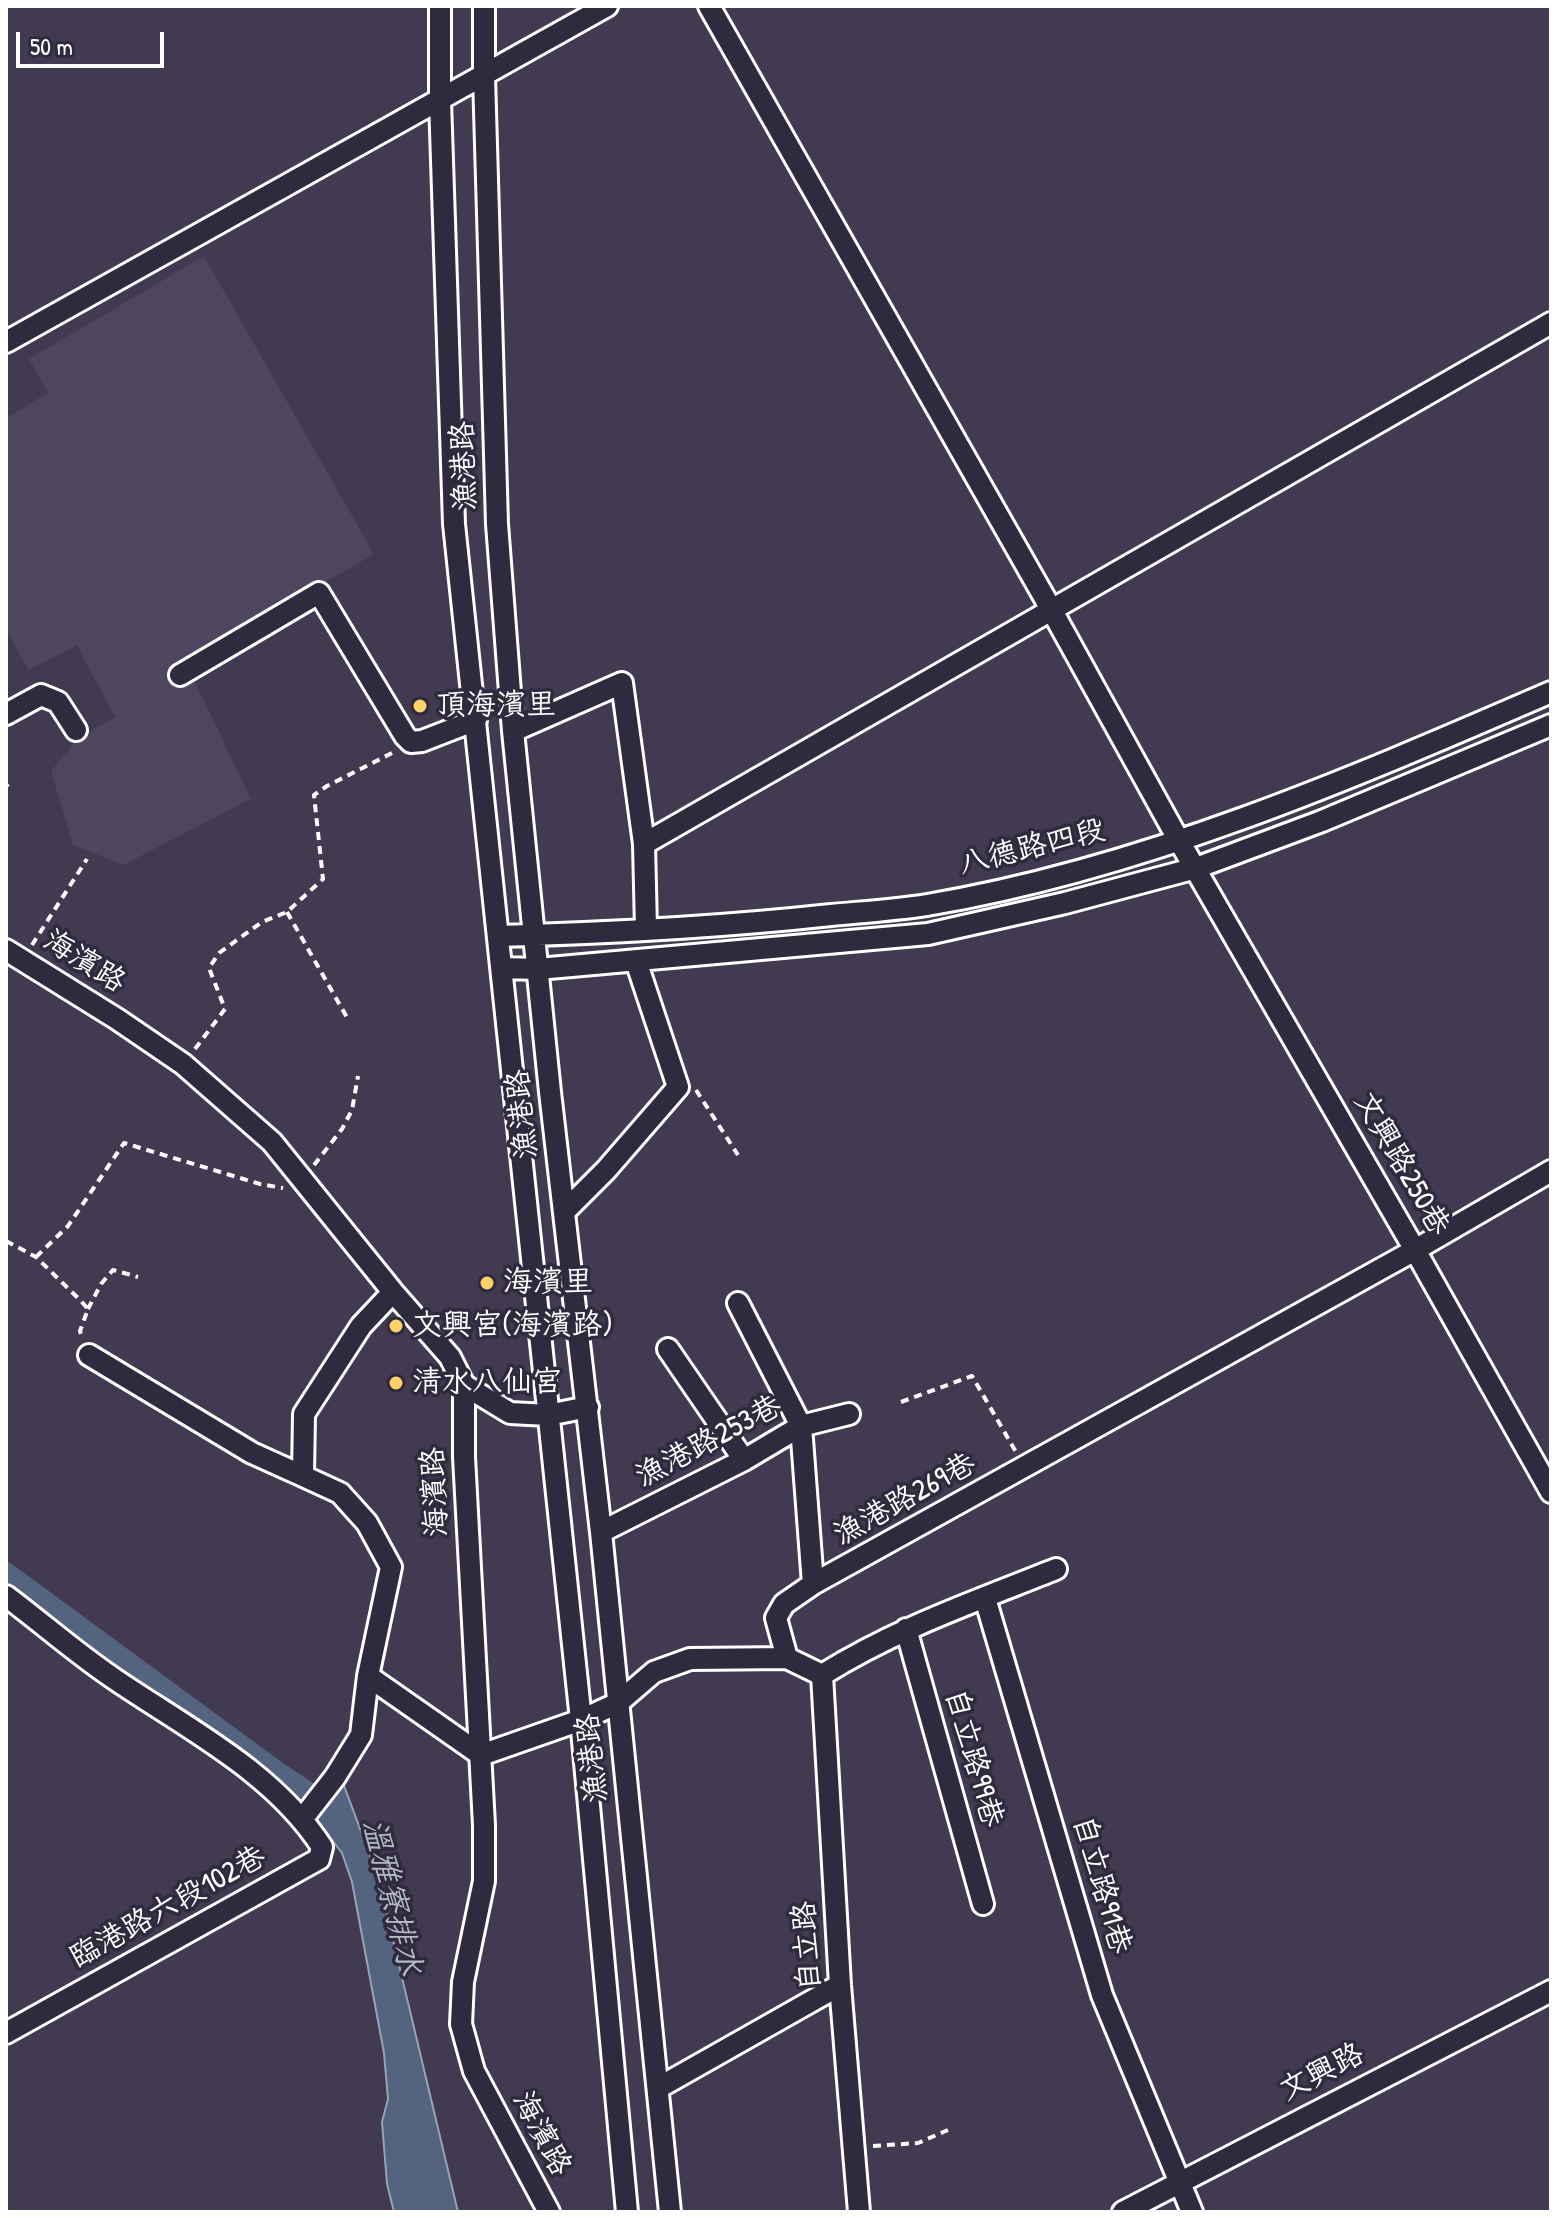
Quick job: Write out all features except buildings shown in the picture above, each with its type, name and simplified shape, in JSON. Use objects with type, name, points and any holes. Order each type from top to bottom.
[{"type":"street","name":"漁港路","points":[[440,6],[440,100],[454,524],[581,1720],[627,2212]]},
{"type":"street","name":"漁港路","points":[[484,6],[497,524],[513,731],[588,1407],[670,2212]]},
{"type":"street","points":[[6,342],[607,6]]},
{"type":"street","name":"文興路250巷","points":[[709,6],[1178,839],[1551,1492]]},
{"type":"street","points":[[644,844],[1551,323]]},
{"type":"street","points":[[180,675],[319,593],[411,742],[422,741],[476,720]]},
{"type":"street","points":[[513,731],[622,683],[644,844],[646,929]]},
{"type":"street","name":"八德路四段","points":[[499,936],[767,922],[927,905],[1058,876],[1330,787],[1551,692]]},
{"type":"street","points":[[6,714],[41,695],[58,702],[76,730]]},
{"type":"street","name":"八德路四段","points":[[503,968],[538,969],[928,934],[1196,868],[1322,821],[1551,725]]},
{"type":"street","points":[[1106,862],[1116,889]]},
{"type":"street","name":"海濱路","points":[[15,954],[183,1064],[272,1142],[393,1292],[450,1357],[464,1385],[464,1457],[481,1755],[484,1881],[463,1982],[461,2024],[474,2071],[549,2212]]},
{"type":"street","points":[[564,1212],[606,1170],[678,1087],[636,961]]},
{"type":"street","name":"漁港路269巷","points":[[787,1658],[776,1618],[784,1604],[813,1584],[1415,1250],[1551,1171]]},
{"type":"street","points":[[303,1476],[304,1414],[361,1326],[393,1292]]},
{"type":"street","points":[[738,1303],[801,1426]]},
{"type":"street","points":[[668,1349],[744,1460]]},
{"type":"street","points":[[6,1596],[111,1677],[203,1737],[255,1776],[303,1818],[335,1777],[361,1735],[368,1676],[391,1567],[367,1523],[340,1493],[252,1453],[89,1355]]},
{"type":"street","points":[[464,1385],[510,1413],[548,1415],[588,1407]]},
{"type":"street","name":"漁港路253巷","points":[[601,1532],[744,1460],[801,1426],[849,1414]]},
{"type":"street","name":"漁港路269巷","points":[[801,1426],[813,1584]]},
{"type":"street","points":[[368,1676],[481,1755],[581,1720],[618,1703],[654,1672],[690,1659],[787,1658],[822,1675],[857,1653],[906,1629],[1056,1569]]},
{"type":"street","name":"自立路91巷","points":[[985,1598],[1102,1995],[1192,2212]]},
{"type":"street","name":"自立路99巷","points":[[906,1629],[983,1904]]},
{"type":"street","name":"自立路","points":[[822,1675],[840,1985],[859,2212]]},
{"type":"street","name":"臨港路六段102巷","points":[[6,2033],[319,1859],[322,1847],[303,1818]]},
{"type":"street","points":[[658,2088],[840,1985]]},
{"type":"street","name":"文興路","points":[[1123,2212],[1551,1991]]},
{"type":"path","points":[[183,1064],[225,1009],[209,968],[219,953],[262,922],[287,912],[323,879],[314,795],[411,742]]},
{"type":"path","points":[[15,954],[87,859]]},
{"type":"path","points":[[287,912],[349,1021]]},
{"type":"path","points":[[36,1257],[68,1226],[124,1143],[260,1184],[307,1187],[352,1110],[358,1076]]},
{"type":"path","points":[[676,1081],[689,1078],[738,1155]]},
{"type":"path","points":[[6,1241],[36,1257],[88,1309]]},
{"type":"path","points":[[89,1355],[80,1331],[101,1284],[113,1270],[138,1277]]},
{"type":"path","points":[[901,1402],[972,1376],[1025,1468]]},
{"type":"path","points":[[853,2148],[918,2143],[948,2130]]},
{"type":"shaded area","points":[[204,256],[374,554],[186,663],[251,799],[123,865],[73,845],[51,771],[79,737],[115,717],[77,646],[29,670],[6,630],[6,418],[48,393],[29,359]]},
{"type":"water","points":[[340,1782],[343,1783],[378,1877],[458,2212],[394,2212],[387,2184],[382,2122],[388,2099],[384,2053],[352,1882],[342,1853],[316,1819],[316,1814]]},
{"type":"waterway","name":"溫雅寮排水","points":[[6,1572],[277,1771],[330,1806]]},
{"type":"place","name":"頂海濱里","points":[[420,706]]},
{"type":"place","name":"海濱里","points":[[487,1283]]},
{"type":"place","name":"文興宮(海濱路)","points":[[396,1326]]},
{"type":"place","name":"清水八仙宮","points":[[396,1383]]}]
